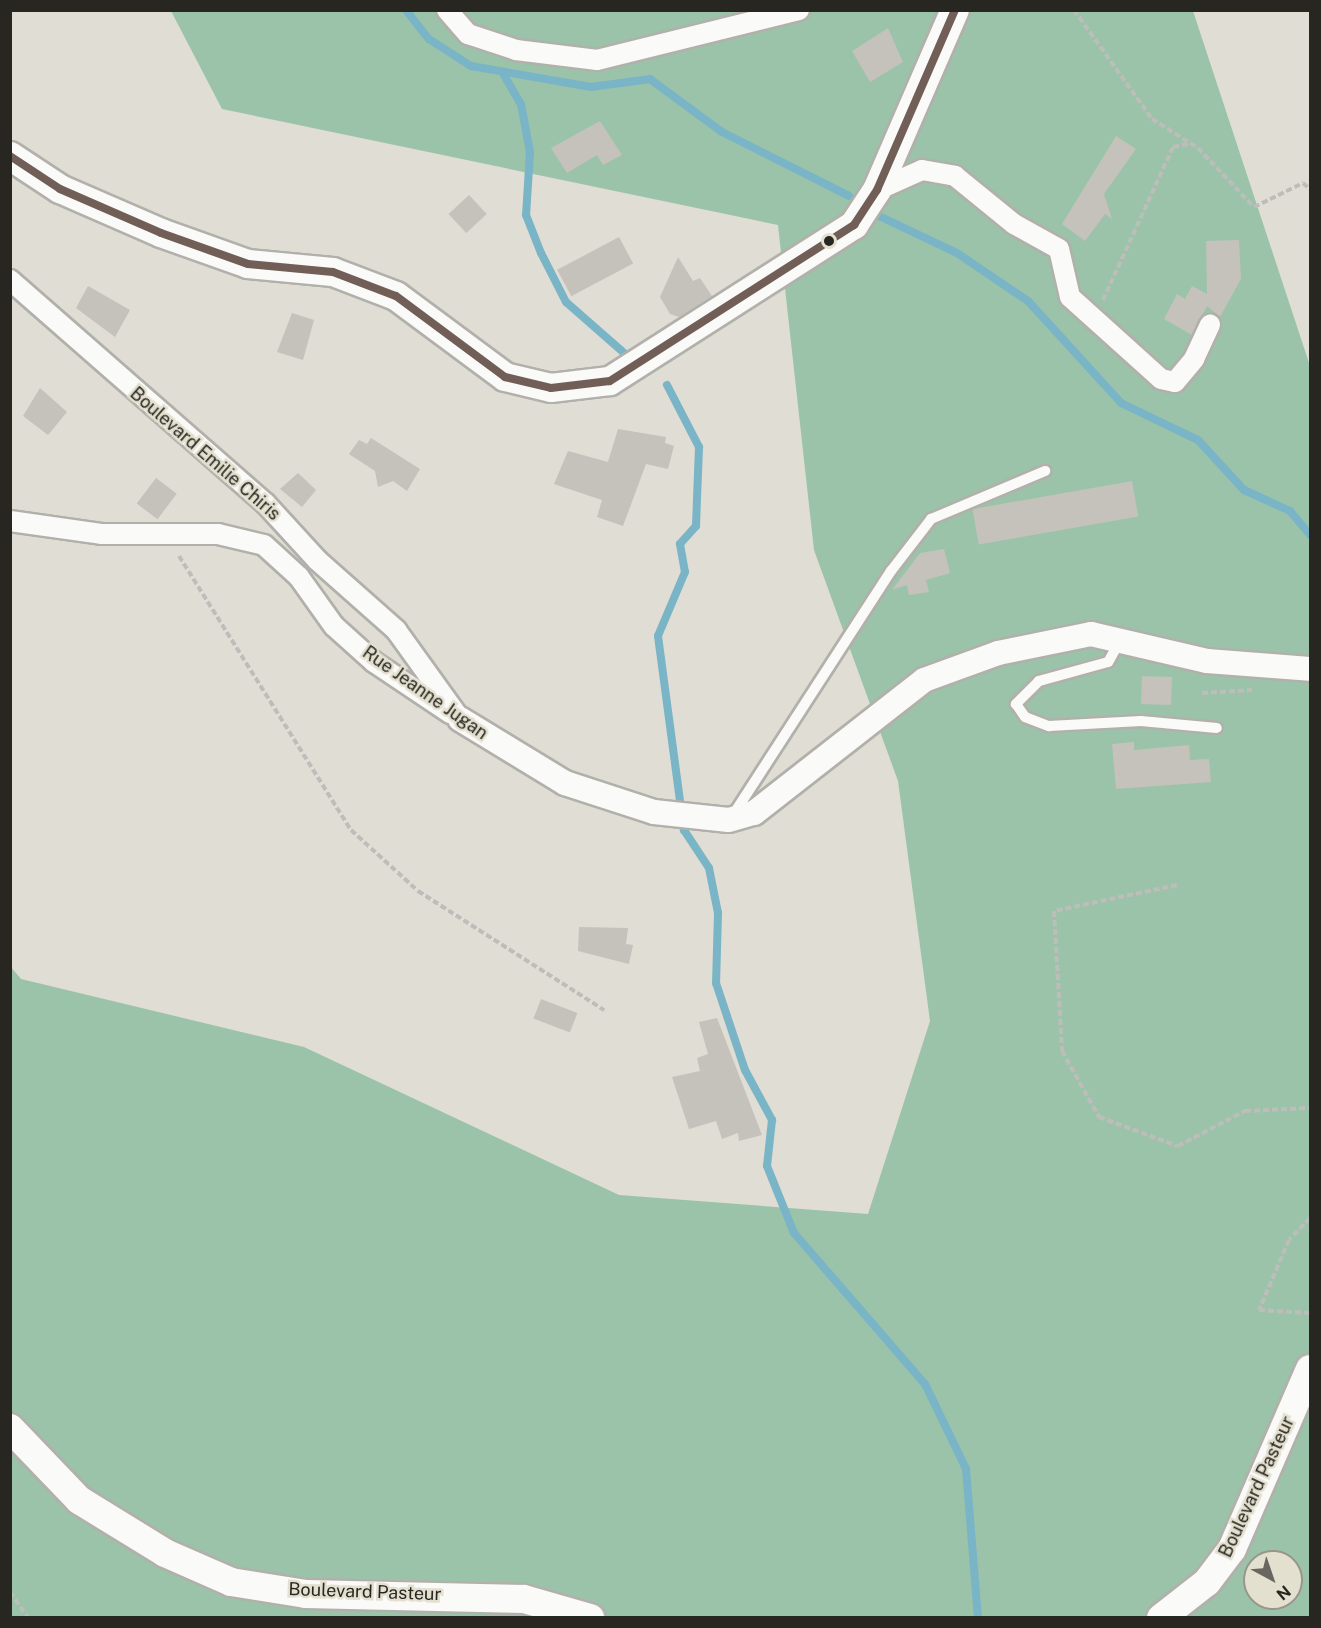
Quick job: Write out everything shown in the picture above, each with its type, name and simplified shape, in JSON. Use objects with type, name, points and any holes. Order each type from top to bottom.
[{"type":"main road","points":[[10,156],[60,189],[161,232],[248,264],[333,272],[396,297],[505,377],[551,388],[609,381],[831,244],[854,225],[878,190],[955,10]]},
{"type":"main road","name":"Boulevard Pasteur","points":[[1161,1617],[1207,1582],[1232,1549],[1311,1369]]},
{"type":"main road","name":"Boulevard Pasteur","points":[[10,1428],[80,1500],[165,1553],[231,1582],[306,1594],[524,1599],[590,1617]]},
{"type":"street","points":[[447,10],[468,34],[516,50],[597,60],[799,10]]},
{"type":"street","points":[[878,190],[922,170],[955,176],[1014,224],[1059,249],[1070,297],[1161,379],[1175,382],[1194,358],[1210,324]]},
{"type":"street","name":"Boulevard Emilie Chiris","points":[[10,280],[265,503],[317,560],[396,630],[460,719]]},
{"type":"street","name":"Rue Jeanne Jugan","points":[[10,521],[101,534],[170,536],[218,534],[264,545],[299,577],[342,633],[460,719],[565,783],[654,812],[701,820],[729,820]]},
{"type":"street","points":[[729,820],[754,813],[924,680],[1065,637],[1121,639],[1207,661],[1311,669]]},
{"type":"lane","points":[[729,820],[891,571],[931,519],[1045,471]]},
{"type":"lane","points":[[1121,639],[1108,662],[1039,681],[1016,704],[1025,717],[1049,726],[1141,721],[1217,728]]},
{"type":"path","points":[[1074,10],[1152,119],[1189,144],[1254,207],[1303,183],[1311,189]]},
{"type":"path","points":[[1094,320],[1173,147],[1189,144]]},
{"type":"path","points":[[170,536],[189,576],[351,830],[418,891],[604,1010]]},
{"type":"path","points":[[1177,885],[1054,911],[1062,1051],[1099,1117],[1178,1146],[1245,1111],[1311,1108]]},
{"type":"path","points":[[1311,1218],[1289,1240],[1259,1310],[1311,1313]]},
{"type":"path","points":[[10,1592],[28,1617]]},
{"type":"green space","points":[[171,11],[1193,11],[1310,366],[1310,1617],[11,1617],[10,966],[21,979],[304,1047],[619,1195],[868,1214],[930,1021],[898,781],[814,550],[778,225],[222,109]]},
{"type":"building","points":[[888,28],[903,62],[870,82],[852,51]]},
{"type":"building","points":[[600,121],[622,155],[603,165],[597,155],[567,173],[551,148]]},
{"type":"building","points":[[1116,136],[1136,149],[1104,194],[1112,219],[1105,214],[1085,241],[1062,224]]},
{"type":"building","points":[[469,195],[487,214],[466,233],[449,214]]},
{"type":"building","points":[[619,237],[633,263],[571,296],[557,270]]},
{"type":"building","points":[[1239,240],[1241,279],[1220,317],[1207,306],[1192,335],[1164,319],[1177,294],[1185,299],[1192,286],[1207,294],[1206,241]]},
{"type":"building","points":[[678,257],[693,281],[700,278],[712,296],[679,317],[670,314],[660,297]]},
{"type":"building","points":[[88,286],[130,310],[115,337],[76,308]]},
{"type":"building","points":[[292,313],[314,320],[303,360],[277,352]]},
{"type":"building","points":[[40,388],[67,412],[48,435],[23,416]]},
{"type":"building","points":[[618,429],[666,437],[665,443],[674,446],[668,469],[646,464],[623,526],[597,517],[602,500],[554,484],[568,451],[608,462]]},
{"type":"building","points":[[371,438],[420,469],[407,491],[393,481],[378,487],[375,471],[349,454],[359,440],[367,444]]},
{"type":"building","points":[[298,473],[316,490],[302,507],[280,489]]},
{"type":"building","points":[[156,478],[177,494],[158,519],[137,504]]},
{"type":"building","points":[[1132,481],[1138,516],[979,545],[972,509]]},
{"type":"building","points":[[944,549],[950,573],[926,580],[929,592],[909,595],[907,585],[892,590],[920,553]]},
{"type":"building","points":[[1142,676],[1172,677],[1171,705],[1141,704]]},
{"type":"building","points":[[1134,742],[1134,750],[1189,745],[1190,760],[1209,759],[1211,782],[1116,789],[1112,744]]},
{"type":"building","points":[[579,927],[628,928],[626,944],[633,945],[629,964],[578,951]]},
{"type":"building","points":[[541,999],[577,1013],[570,1033],[533,1019]]},
{"type":"building","points":[[717,1018],[762,1135],[739,1141],[738,1133],[722,1139],[716,1121],[689,1129],[672,1077],[700,1071],[697,1058],[708,1054],[699,1022]]},
{"type":"waterway","points":[[406,10],[429,39],[471,66],[591,87],[650,79],[722,132],[849,196]]},
{"type":"waterway","points":[[504,75],[521,104],[530,152],[526,215],[541,253],[566,302],[624,353]]},
{"type":"waterway","points":[[879,216],[957,253],[1028,301],[1121,403],[1198,440],[1244,490],[1290,511],[1310,535]]},
{"type":"waterway","points":[[667,385],[699,447],[696,526],[680,544],[685,572],[658,636],[684,830],[709,868],[718,913],[716,983],[745,1070],[772,1120],[767,1166],[794,1233],[925,1384],[966,1469],[978,1618]]},
{"type":"transit line","points":[[10,156],[60,189],[161,233],[248,264],[333,272],[396,296],[505,377],[551,388],[610,381],[854,225],[877,190],[955,10]]}]
